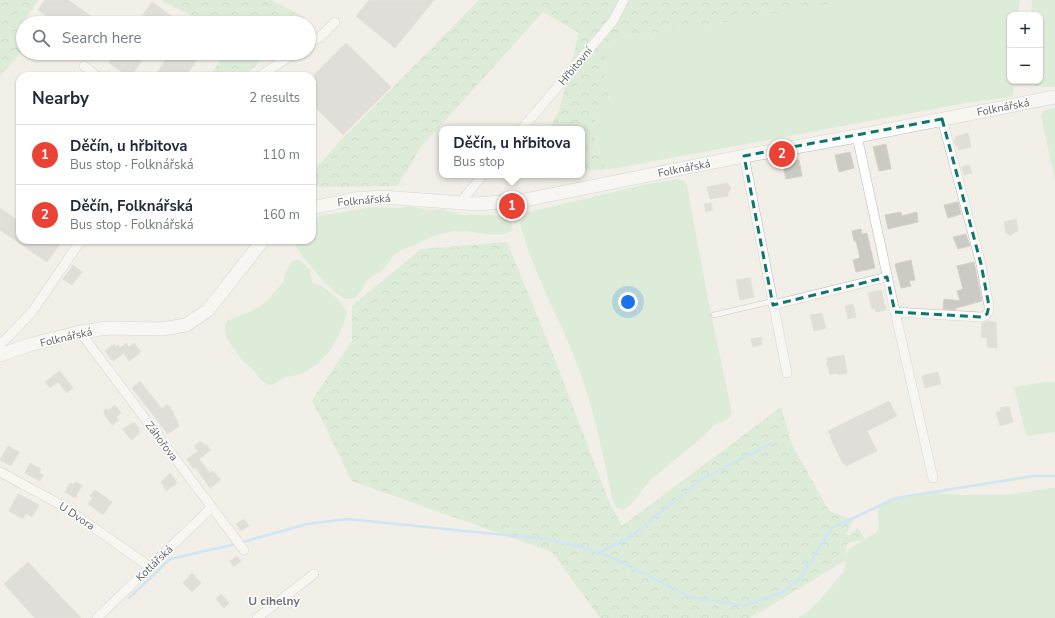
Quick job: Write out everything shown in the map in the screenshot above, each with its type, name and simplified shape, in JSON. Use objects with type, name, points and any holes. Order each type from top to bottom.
[{"type":"street","name":"Hřbitovní","points":[[525,126],[613,21],[624,0]]},
{"type":"street","points":[[316,39],[335,22]]},
{"type":"street","points":[[266,72],[284,60]]},
{"type":"street","points":[[84,66],[92,72]]},
{"type":"street","name":"Folknářská","points":[[316,207],[353,199],[382,197],[460,203],[495,203],[525,200],[744,156],[857,136],[1055,97]]},
{"type":"street","points":[[895,312],[981,317],[986,316],[989,309],[981,264],[942,119]]},
{"type":"street","points":[[857,136],[887,277],[933,478]]},
{"type":"street","points":[[744,156],[787,373]]},
{"type":"street","points":[[460,203],[481,178]]},
{"type":"street","points":[[0,345],[32,312],[78,244]]},
{"type":"street","name":"Folknářská","points":[[0,355],[29,345],[80,332],[108,328],[162,328],[186,326],[208,310],[260,244]]},
{"type":"street","points":[[773,303],[887,277]]},
{"type":"street","name":"Záhořova","points":[[80,332],[244,550]]},
{"type":"street","name":"U Dvora","points":[[0,472],[62,506],[150,566]]},
{"type":"street","name":"Kotlářská","points":[[97,618],[211,508]]},
{"type":"street","points":[[257,618],[314,574]]},
{"type":"lane","points":[[714,315],[773,303]]},
{"type":"highlighted area","points":[[942,119],[981,264],[989,306],[987,314],[981,317],[895,312],[887,277],[773,305],[744,156]]},
{"type":"green space","points":[[0,0],[38,0],[27,16],[16,16],[16,58],[0,76]]},
{"type":"green space","points":[[161,0],[271,0],[302,16],[192,16]]},
{"type":"green space","points":[[479,0],[854,0],[684,29],[624,36],[619,39],[611,47],[606,59],[605,77],[608,101],[597,116],[594,130],[601,159],[607,169],[585,171],[585,126],[551,126],[559,111],[579,33],[543,12],[421,147],[397,186],[316,187],[316,168],[339,142]]},
{"type":"green space","points":[[854,0],[1020,0],[1018,12],[1007,12],[1007,84],[1014,84],[1013,95],[1010,97],[965,103],[607,169],[604,166],[600,156],[594,128],[597,117],[609,98],[605,72],[608,54],[611,47],[617,40],[624,36],[684,29]]},
{"type":"green space","points":[[1032,0],[1055,0],[1055,87],[1040,87],[1035,86],[1034,84],[1043,84],[1043,12],[1031,12]]},
{"type":"green space","points":[[221,60],[261,60],[248,72],[212,72]]},
{"type":"green space","points":[[1055,108],[1055,181],[1041,116],[1044,110]]},
{"type":"green space","points":[[679,179],[684,181],[687,186],[708,299],[732,413],[728,419],[713,426],[706,434],[653,478],[627,508],[623,510],[617,508],[613,502],[598,432],[583,381],[570,346],[532,260],[520,223],[528,212],[653,183]]},
{"type":"green space","points":[[411,206],[427,210],[443,209],[462,215],[491,215],[509,218],[513,230],[501,234],[453,231],[426,239],[394,255],[385,267],[368,280],[358,295],[348,299],[342,297],[328,286],[297,249],[296,244],[316,244],[316,218],[320,216],[372,207],[400,208]]},
{"type":"green space","points":[[507,242],[554,357],[610,504],[622,526],[781,407],[792,445],[829,511],[853,520],[846,534],[849,535],[858,528],[865,539],[848,543],[846,547],[846,560],[750,618],[600,618],[552,552],[352,481],[312,400],[352,341],[352,306],[421,249]]},
{"type":"green space","points":[[298,260],[310,270],[312,282],[322,286],[338,299],[347,312],[336,341],[316,365],[298,375],[286,377],[270,385],[263,381],[241,359],[225,333],[225,325],[227,321],[253,310],[267,301],[284,282],[285,274],[289,265],[293,261]]},
{"type":"green space","points":[[1045,382],[1055,382],[1055,432],[1028,436],[1026,435],[1014,387]]},
{"type":"green space","points":[[1055,488],[1055,618],[798,618],[805,614],[820,600],[844,571],[847,552],[850,548],[877,532],[879,523],[878,511],[884,503],[890,499],[937,493],[961,495],[1008,495]]},
{"type":"building","points":[[45,0],[68,0],[91,16],[46,16],[38,10]]},
{"type":"building","points":[[369,0],[434,0],[395,48],[356,16]]},
{"type":"building","points":[[152,2],[172,16],[142,16]]},
{"type":"building","points":[[346,43],[391,87],[343,135],[316,108],[316,73]]},
{"type":"building","points":[[111,60],[142,60],[134,72],[122,72],[109,63]]},
{"type":"building","points":[[165,60],[196,60],[189,72],[158,72]]},
{"type":"building","points":[[968,133],[971,147],[959,150],[954,140],[956,139],[955,137]]},
{"type":"building","points":[[886,144],[891,169],[879,171],[873,147]]},
{"type":"building","points":[[850,152],[854,168],[839,172],[835,155]]},
{"type":"building","points":[[799,160],[802,176],[786,179],[783,165],[791,163],[790,161]]},
{"type":"building","points":[[969,165],[972,173],[964,175],[962,167]]},
{"type":"building","points":[[727,183],[731,188],[728,196],[710,199],[707,187]]},
{"type":"building","points":[[958,202],[961,214],[948,218],[944,205]]},
{"type":"building","points":[[711,203],[713,210],[706,212],[704,204]]},
{"type":"building","points":[[0,208],[16,219],[16,241],[0,230]]},
{"type":"building","points":[[901,212],[902,216],[917,212],[918,222],[888,229],[885,215]]},
{"type":"building","points":[[1016,219],[1018,231],[1013,233],[1011,236],[1006,233],[1004,222]]},
{"type":"building","points":[[861,229],[862,234],[867,233],[875,268],[856,272],[853,260],[860,258],[852,231]]},
{"type":"building","points":[[966,234],[970,246],[958,249],[953,237]]},
{"type":"building","points":[[21,244],[60,244],[47,262]]},
{"type":"building","points":[[911,260],[915,280],[909,281],[911,286],[901,288],[895,264]]},
{"type":"building","points":[[974,262],[982,301],[956,308],[956,310],[943,309],[944,299],[960,301],[957,291],[963,289],[957,266]]},
{"type":"building","points":[[73,265],[82,272],[72,285],[63,279]]},
{"type":"building","points":[[750,278],[754,297],[740,300],[736,280]]},
{"type":"building","points":[[881,290],[886,310],[876,312],[875,308],[872,309],[868,293]]},
{"type":"building","points":[[853,304],[856,317],[848,319],[845,306]]},
{"type":"building","points":[[822,313],[826,328],[814,331],[810,315]]},
{"type":"building","points":[[988,321],[996,322],[997,348],[987,347],[987,338],[981,337],[982,323]]},
{"type":"building","points":[[761,337],[762,345],[753,347],[751,339]]},
{"type":"building","points":[[126,343],[129,347],[134,343],[141,352],[129,361],[124,353],[113,361],[105,351],[114,344],[115,347],[118,345],[120,348]]},
{"type":"building","points":[[844,355],[847,373],[830,375],[826,364],[828,362],[827,358]]},
{"type":"building","points":[[60,371],[73,388],[67,393],[58,382],[50,388],[45,382]]},
{"type":"building","points":[[938,372],[941,384],[925,388],[922,376]]},
{"type":"building","points":[[140,381],[162,409],[167,404],[174,413],[173,414],[178,421],[179,426],[168,434],[132,388]]},
{"type":"building","points":[[889,401],[897,416],[867,431],[877,451],[846,466],[845,463],[843,464],[828,431]]},
{"type":"building","points":[[115,405],[121,413],[116,417],[119,420],[112,425],[104,414],[105,409],[109,410]]},
{"type":"building","points":[[1009,406],[1013,422],[1000,426],[996,412],[1001,411],[1000,408]]},
{"type":"building","points":[[132,423],[135,423],[140,429],[138,430],[140,433],[131,440],[123,429]]},
{"type":"building","points":[[201,441],[205,446],[206,444],[210,450],[199,459],[210,473],[213,471],[221,480],[210,488],[196,468],[193,468],[187,459],[198,451],[194,446]]},
{"type":"building","points":[[8,446],[19,452],[11,466],[0,460]]},
{"type":"building","points":[[30,463],[41,469],[39,473],[43,475],[40,481],[25,473]]},
{"type":"building","points":[[170,473],[177,483],[166,491],[161,482]]},
{"type":"building","points":[[75,482],[82,485],[75,498],[65,492],[70,483],[74,485]]},
{"type":"building","points":[[95,490],[112,502],[103,515],[88,504],[93,498],[90,496]]},
{"type":"building","points":[[18,494],[39,505],[32,517],[26,513],[23,519],[9,511]]},
{"type":"building","points":[[244,519],[249,526],[241,531],[236,524]]},
{"type":"building","points":[[237,556],[241,561],[234,567],[230,561]]},
{"type":"building","points":[[28,562],[81,618],[35,618],[4,584]]},
{"type":"building","points":[[192,573],[201,583],[192,592],[183,583]]},
{"type":"building","points":[[221,594],[229,603],[224,608],[216,599]]},
{"type":"waterway","points":[[597,553],[629,538],[702,479],[770,444]]},
{"type":"waterway","points":[[243,542],[307,524],[347,519],[545,539],[578,546],[611,557],[690,597],[744,606],[785,591],[800,578],[832,528],[896,498],[1033,476],[1055,476]]},
{"type":"waterway","points":[[129,598],[170,559],[236,544]]},
{"type":"place","name":"Děčín, Folknářská","points":[[782,154]]},
{"type":"place","name":"Děčín, u hřbitova","points":[[512,206]]},
{"type":"district","name":"U cihelny","points":[[274,601]]}]
